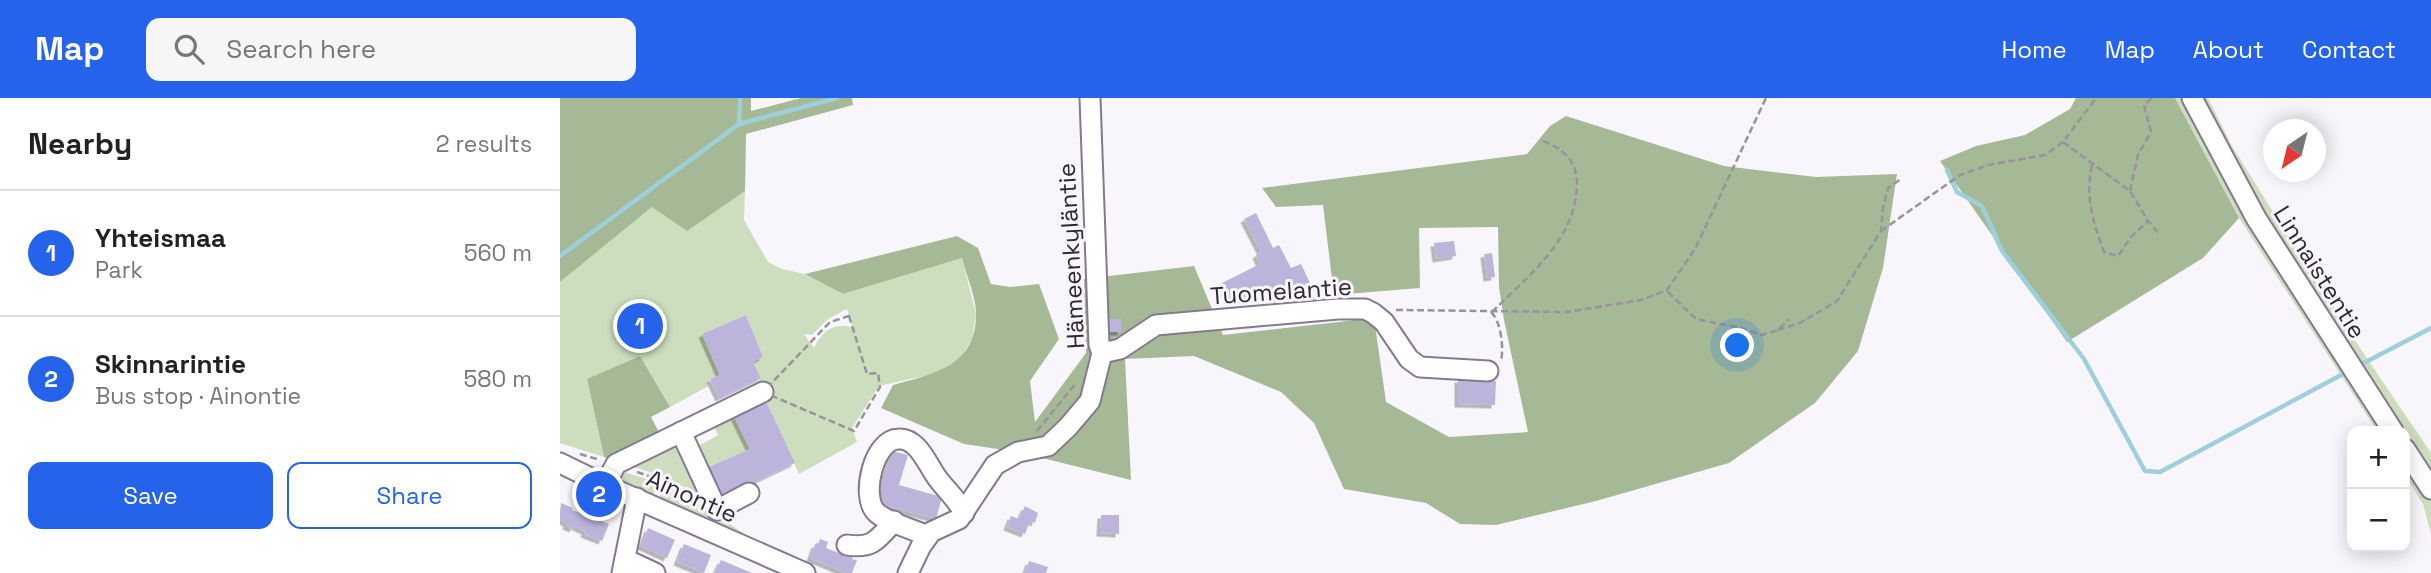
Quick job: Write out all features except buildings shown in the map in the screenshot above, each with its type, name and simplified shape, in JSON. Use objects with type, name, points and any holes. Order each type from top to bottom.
[{"type":"street","name":"Hämeenkyläntie","points":[[928,536],[959,519],[995,466],[1018,452],[1048,446],[1090,401],[1102,354],[1099,345],[1095,276],[1090,98]]},
{"type":"street","name":"Linnaistentie","points":[[2192,98],[2256,218],[2390,426]]},
{"type":"street","name":"Tuomelantie","points":[[1102,354],[1120,349],[1156,325],[1365,309],[1384,322],[1409,359],[1420,368],[1488,371]]},
{"type":"street","points":[[605,485],[617,464],[763,392]]},
{"type":"street","points":[[681,432],[717,510],[749,494]]},
{"type":"street","points":[[908,573],[928,536],[877,514],[870,504],[867,488],[877,457],[888,443],[897,439],[907,440],[920,450],[940,482],[957,499],[964,513]]},
{"type":"street","points":[[2410,457],[2431,489]]},
{"type":"street","name":"Ainontie","points":[[560,463],[805,573]]},
{"type":"street","points":[[637,498],[623,566],[655,573]]},
{"type":"street","points":[[847,545],[862,548],[877,541],[894,521]]},
{"type":"path","points":[[1391,310],[1567,312],[1641,300],[1667,290],[1695,249],[1766,98]]},
{"type":"path","points":[[1667,290],[1696,319],[1762,335],[1811,318],[1838,301],[1881,231],[1960,175],[1988,165],[2045,155],[2063,142],[2096,98]]},
{"type":"path","points":[[2130,191],[2138,155],[2151,132],[2144,105],[2152,98]]},
{"type":"path","points":[[1492,312],[1536,270],[1572,219],[1577,195],[1577,172],[1568,156],[1555,145],[1543,141]]},
{"type":"path","points":[[2063,142],[2130,191],[2160,235]]},
{"type":"path","points":[[2092,165],[2087,185],[2090,206],[2104,252],[2118,256],[2131,237],[2148,221]]},
{"type":"path","points":[[1881,231],[1888,188],[1901,178]]},
{"type":"path","points":[[1488,371],[1495,369],[1502,360],[1496,318],[1492,312]]},
{"type":"path","points":[[849,316],[867,374],[878,373],[880,387],[854,432],[763,392],[830,322],[849,316]]},
{"type":"path","points":[[1778,330],[1789,319]]},
{"type":"path","points":[[1018,452],[1081,378]]},
{"type":"green space","points":[[560,98],[751,98],[751,111],[801,98],[852,98],[853,105],[746,134],[745,191],[687,231],[652,207],[560,282]]},
{"type":"green space","points":[[2076,98],[2175,98],[2239,218],[2203,258],[2067,342],[1940,161],[1976,146],[2025,135],[2070,109]]},
{"type":"green space","points":[[2175,98],[2184,98],[2385,426],[2374,426],[2239,218]]},
{"type":"green space","points":[[2197,98],[2208,98],[2232,146],[2285,231],[2431,453],[2431,477],[2410,443],[2410,426],[2399,426],[2304,282]]},
{"type":"green space","points":[[1566,116],[1724,166],[1816,177],[1897,174],[1883,268],[1858,351],[1815,403],[1729,463],[1596,501],[1496,525],[1460,524],[1426,503],[1344,489],[1314,423],[1281,392],[1194,356],[1125,359],[1131,480],[1018,452],[964,444],[881,408],[893,385],[949,366],[968,347],[974,333],[976,310],[962,258],[843,294],[805,274],[957,236],[978,248],[991,284],[1010,287],[1039,284],[1059,339],[1030,381],[1035,422],[1086,353],[1084,279],[1194,266],[1223,335],[1374,318],[1386,402],[1449,437],[1528,432],[1499,287],[1498,227],[1419,228],[1420,288],[1334,295],[1323,205],[1276,207],[1262,188],[1527,154],[1550,126]]},
{"type":"green space","points":[[745,191],[744,220],[768,262],[782,269],[805,274],[843,294],[962,258],[976,314],[972,339],[960,359],[937,373],[879,386],[852,428],[857,442],[799,474],[757,380],[761,378],[753,362],[763,357],[746,315],[702,334],[720,375],[710,379],[707,387],[670,407],[640,356],[587,380],[604,457],[560,443],[560,282],[652,207],[687,230]],"holes":[[[847,309],[853,328],[841,326],[830,329],[814,348],[804,334],[812,335],[828,319]]]},
{"type":"green space","points":[[640,356],[670,407],[651,417],[661,436],[614,460],[604,457],[587,379]]},
{"type":"green space","points":[[734,416],[750,449],[704,469],[697,447],[718,435],[713,425]]},
{"type":"green space","points":[[683,442],[710,501],[665,477],[625,464],[666,445],[669,450]]},
{"type":"green space","points":[[2410,467],[2431,503],[2431,535],[2423,504],[2410,483]]},
{"type":"green space","points":[[619,470],[658,483],[652,499],[622,483]]},
{"type":"green space","points":[[665,486],[716,514],[757,543],[658,501]]},
{"type":"waterway","points":[[739,124],[740,98]]},
{"type":"waterway","points":[[560,256],[739,124],[837,98]]},
{"type":"waterway","points":[[1947,170],[1957,192],[1982,206],[2002,251],[2084,359],[2145,471],[2160,472],[2343,374]]},
{"type":"waterway","points":[[2362,364],[2431,328]]},
{"type":"place","name":"Yhteismaa","points":[[640,326]]},
{"type":"place","name":"Skinnarintie","points":[[599,494]]}]
